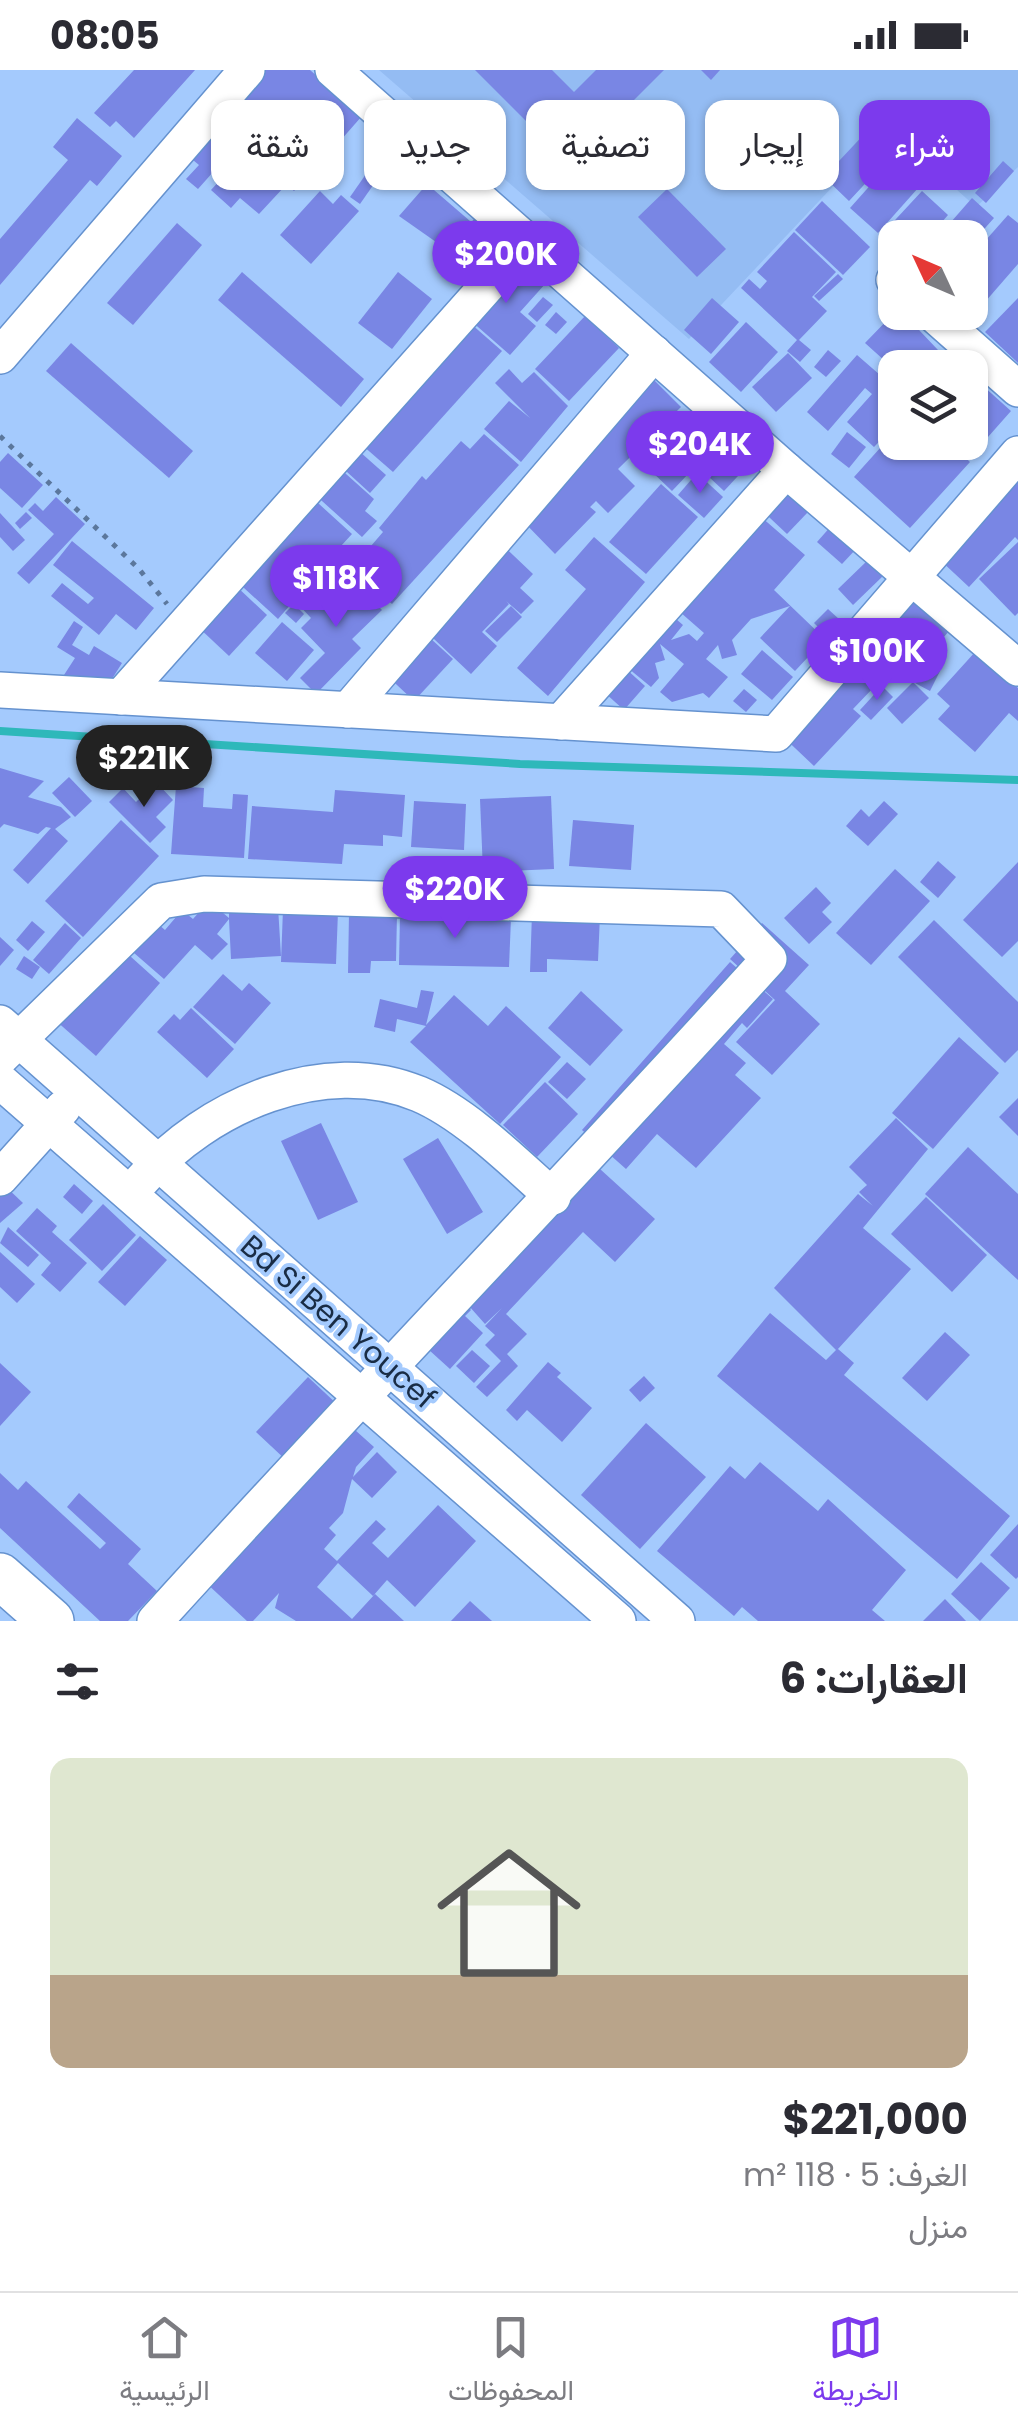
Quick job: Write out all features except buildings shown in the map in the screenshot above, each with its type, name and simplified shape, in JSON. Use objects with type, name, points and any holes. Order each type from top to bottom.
[{"type":"main road","points":[[0,1576],[50,1621]]},
{"type":"street","points":[[0,356],[247,70]]},
{"type":"street","points":[[334,70],[786,470],[1015,662]]},
{"type":"street","points":[[121,697],[527,241]]},
{"type":"street","points":[[951,330],[1018,389]]},
{"type":"street","points":[[348,710],[654,353]]},
{"type":"street","points":[[0,690],[776,734],[1018,454]]},
{"type":"street","points":[[562,722],[786,470]]},
{"type":"street","points":[[7,1041],[162,901],[204,894],[721,908],[769,959],[554,1197],[358,1397],[156,1621]]},
{"type":"street","name":"Bd Si Ben Youcef","points":[[7,1041],[78,1093],[677,1621]]},
{"type":"street","points":[[128,1196],[157,1162],[227,1112],[283,1089],[363,1078],[421,1094],[493,1144],[554,1197]]},
{"type":"street","name":"Bd Si Ben Youcef","points":[[0,1081],[618,1621]]},
{"type":"street","points":[[0,1178],[78,1093]]},
{"type":"street","points":[[530,1544],[556,1514]]},
{"type":"path","points":[[0,436],[138,569],[185,625]]},
{"type":"shaded area","points":[[379,70],[1018,70],[1018,167],[976,207],[957,190],[990,190],[990,100],[859,100],[859,159],[839,180],[839,100],[705,100],[705,190],[830,190],[689,339],[506,180],[506,100],[414,100]]},
{"type":"waterway","points":[[0,731],[520,764],[1018,780]]}]
